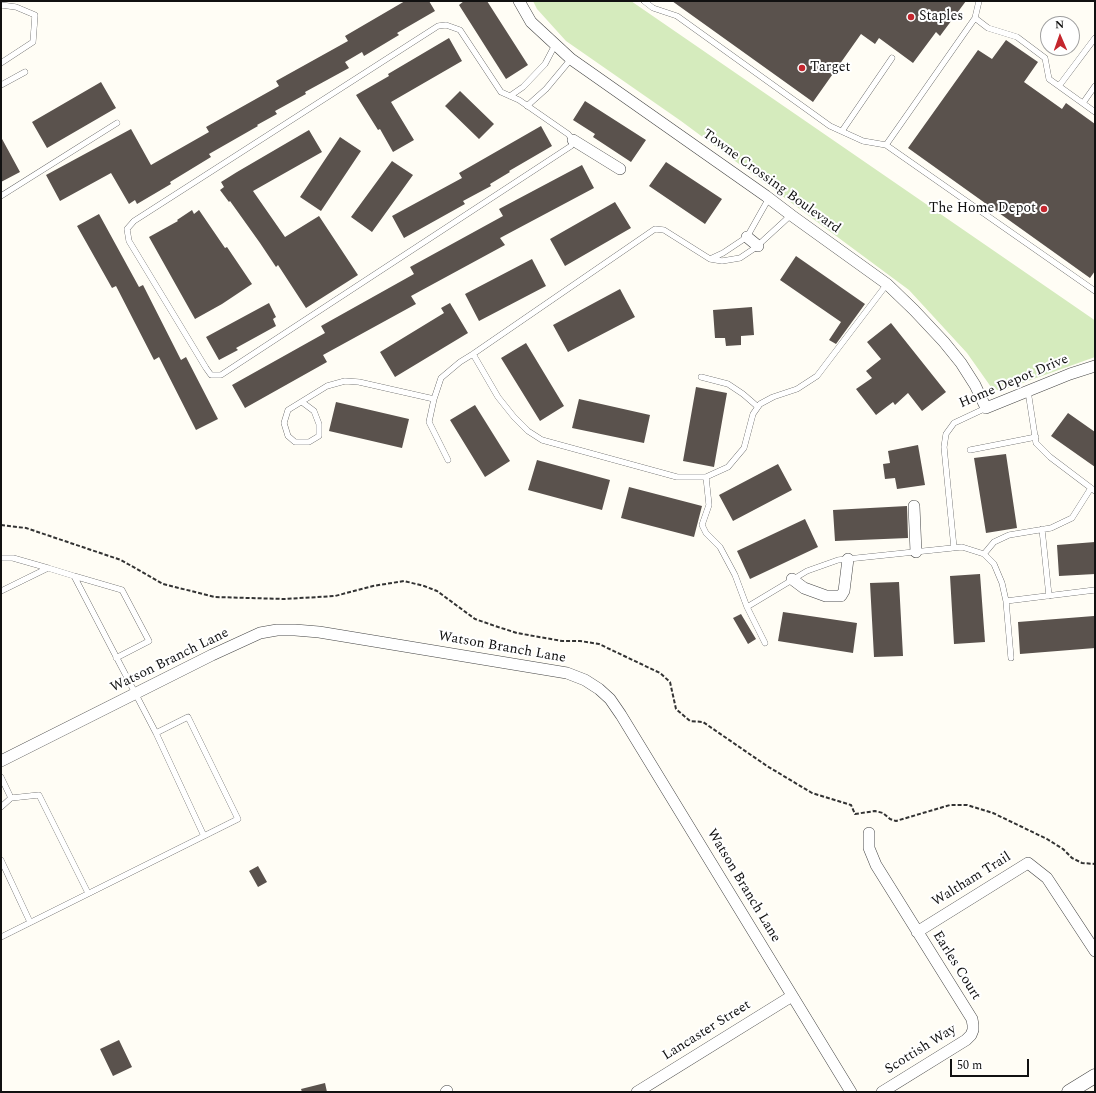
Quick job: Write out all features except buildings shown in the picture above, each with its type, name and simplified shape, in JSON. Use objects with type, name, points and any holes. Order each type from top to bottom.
[{"type":"street","name":"Towne Crossing Boulevard","points":[[519,1],[531,22],[571,60],[770,198],[791,215],[887,284],[914,310],[953,353],[975,385],[986,408]]},
{"type":"street","points":[[573,140],[620,169]]},
{"type":"street","points":[[747,237],[758,246]]},
{"type":"street","name":"Home Depot Drive","points":[[986,408],[1070,374],[1095,366]]},
{"type":"street","points":[[914,506],[916,552]]},
{"type":"street","points":[[792,579],[804,588],[826,596],[841,596],[844,591],[848,559]]},
{"type":"street","name":"Watson Branch Lane","points":[[1,761],[212,655],[260,633],[283,630],[319,632],[567,673],[585,680],[599,688],[610,699],[621,715],[851,1092]]},
{"type":"street","name":"Earles Court","points":[[869,833],[869,848],[872,856],[972,1019],[973,1030]]},
{"type":"street","name":"Waltham Trail","points":[[918,932],[1028,863],[1047,878],[1095,952]]},
{"type":"street","name":"Lancaster Street","points":[[637,1092],[792,996]]},
{"type":"street","name":"Scottish Way","points":[[882,1092],[966,1040],[971,1035],[973,1030]]},
{"type":"street","points":[[1069,1092],[1095,1076]]},
{"type":"lane","points":[[644,1],[653,8],[677,16],[830,126],[863,141],[886,145],[1095,291]]},
{"type":"lane","points":[[886,145],[975,18],[979,1]]},
{"type":"lane","points":[[1,5],[16,7],[35,15],[33,42],[1,63]]},
{"type":"lane","points":[[975,18],[988,28],[1017,37],[1045,58],[1048,79],[1095,112]]},
{"type":"lane","points":[[446,25],[460,30],[501,92],[527,106],[568,134],[573,140],[571,146],[222,375],[211,375],[129,241],[128,229],[134,221],[438,26],[446,25]]},
{"type":"lane","points":[[1059,86],[1095,38]]},
{"type":"lane","points":[[510,96],[523,87],[545,64],[555,45]]},
{"type":"lane","points":[[842,131],[892,58]]},
{"type":"lane","points":[[527,106],[546,89],[571,60]]},
{"type":"lane","points":[[1,84],[25,72]]},
{"type":"lane","points":[[1083,103],[1095,86]]},
{"type":"lane","points":[[1,196],[117,123]]},
{"type":"lane","points":[[710,258],[723,253],[747,237],[770,198]]},
{"type":"lane","points":[[448,460],[429,422],[434,399],[441,378],[460,362],[655,229],[664,230],[710,258],[722,261],[740,258],[758,246],[791,215]]},
{"type":"lane","points":[[473,354],[498,397],[514,417],[528,431],[542,440],[677,477],[706,477],[728,467],[744,448],[753,414],[760,404],[773,397],[797,389],[817,376],[887,284]]},
{"type":"lane","points":[[701,377],[728,384],[758,407]]},
{"type":"lane","points":[[302,402],[314,412],[319,424],[319,436],[310,442],[295,442],[288,436],[284,423],[288,410],[327,386],[345,381],[359,382],[434,399]]},
{"type":"lane","points":[[984,554],[994,542],[1009,535],[1051,528],[1072,518],[1093,489],[1050,457],[1036,443],[1028,391]]},
{"type":"lane","name":"Home Depot Drive","points":[[954,548],[944,446],[946,434],[954,424],[986,408]]},
{"type":"lane","points":[[970,450],[1036,437]]},
{"type":"lane","points":[[706,477],[709,505],[702,525],[706,533],[720,547],[735,575],[747,607],[765,643]]},
{"type":"lane","points":[[1042,529],[1049,596]]},
{"type":"lane","points":[[747,607],[807,571],[838,560],[962,547],[984,554],[994,564],[1002,583],[1006,601],[1011,658]]},
{"type":"lane","points":[[1,558],[13,558],[122,590],[149,641],[116,658]]},
{"type":"lane","points":[[1,591],[48,568]]},
{"type":"lane","points":[[74,576],[156,733],[204,836]]},
{"type":"lane","points":[[1006,601],[1095,590]]},
{"type":"lane","points":[[1,937],[238,819],[188,717],[156,733]]},
{"type":"lane","points":[[1,777],[11,798]]},
{"type":"lane","points":[[1,807],[11,798],[39,795],[88,893]]},
{"type":"lane","points":[[1,860],[30,922]]},
{"type":"green space","points":[[533,1],[631,1],[1093,319],[1095,321],[1095,357],[1000,391],[991,387],[967,353],[909,290],[681,121],[566,41],[537,9]]},
{"type":"place","name":"Staples","points":[[911,17]]},
{"type":"place","name":"Target","points":[[802,68]]},
{"type":"place","name":"The Home Depot","points":[[1044,209]]}]
